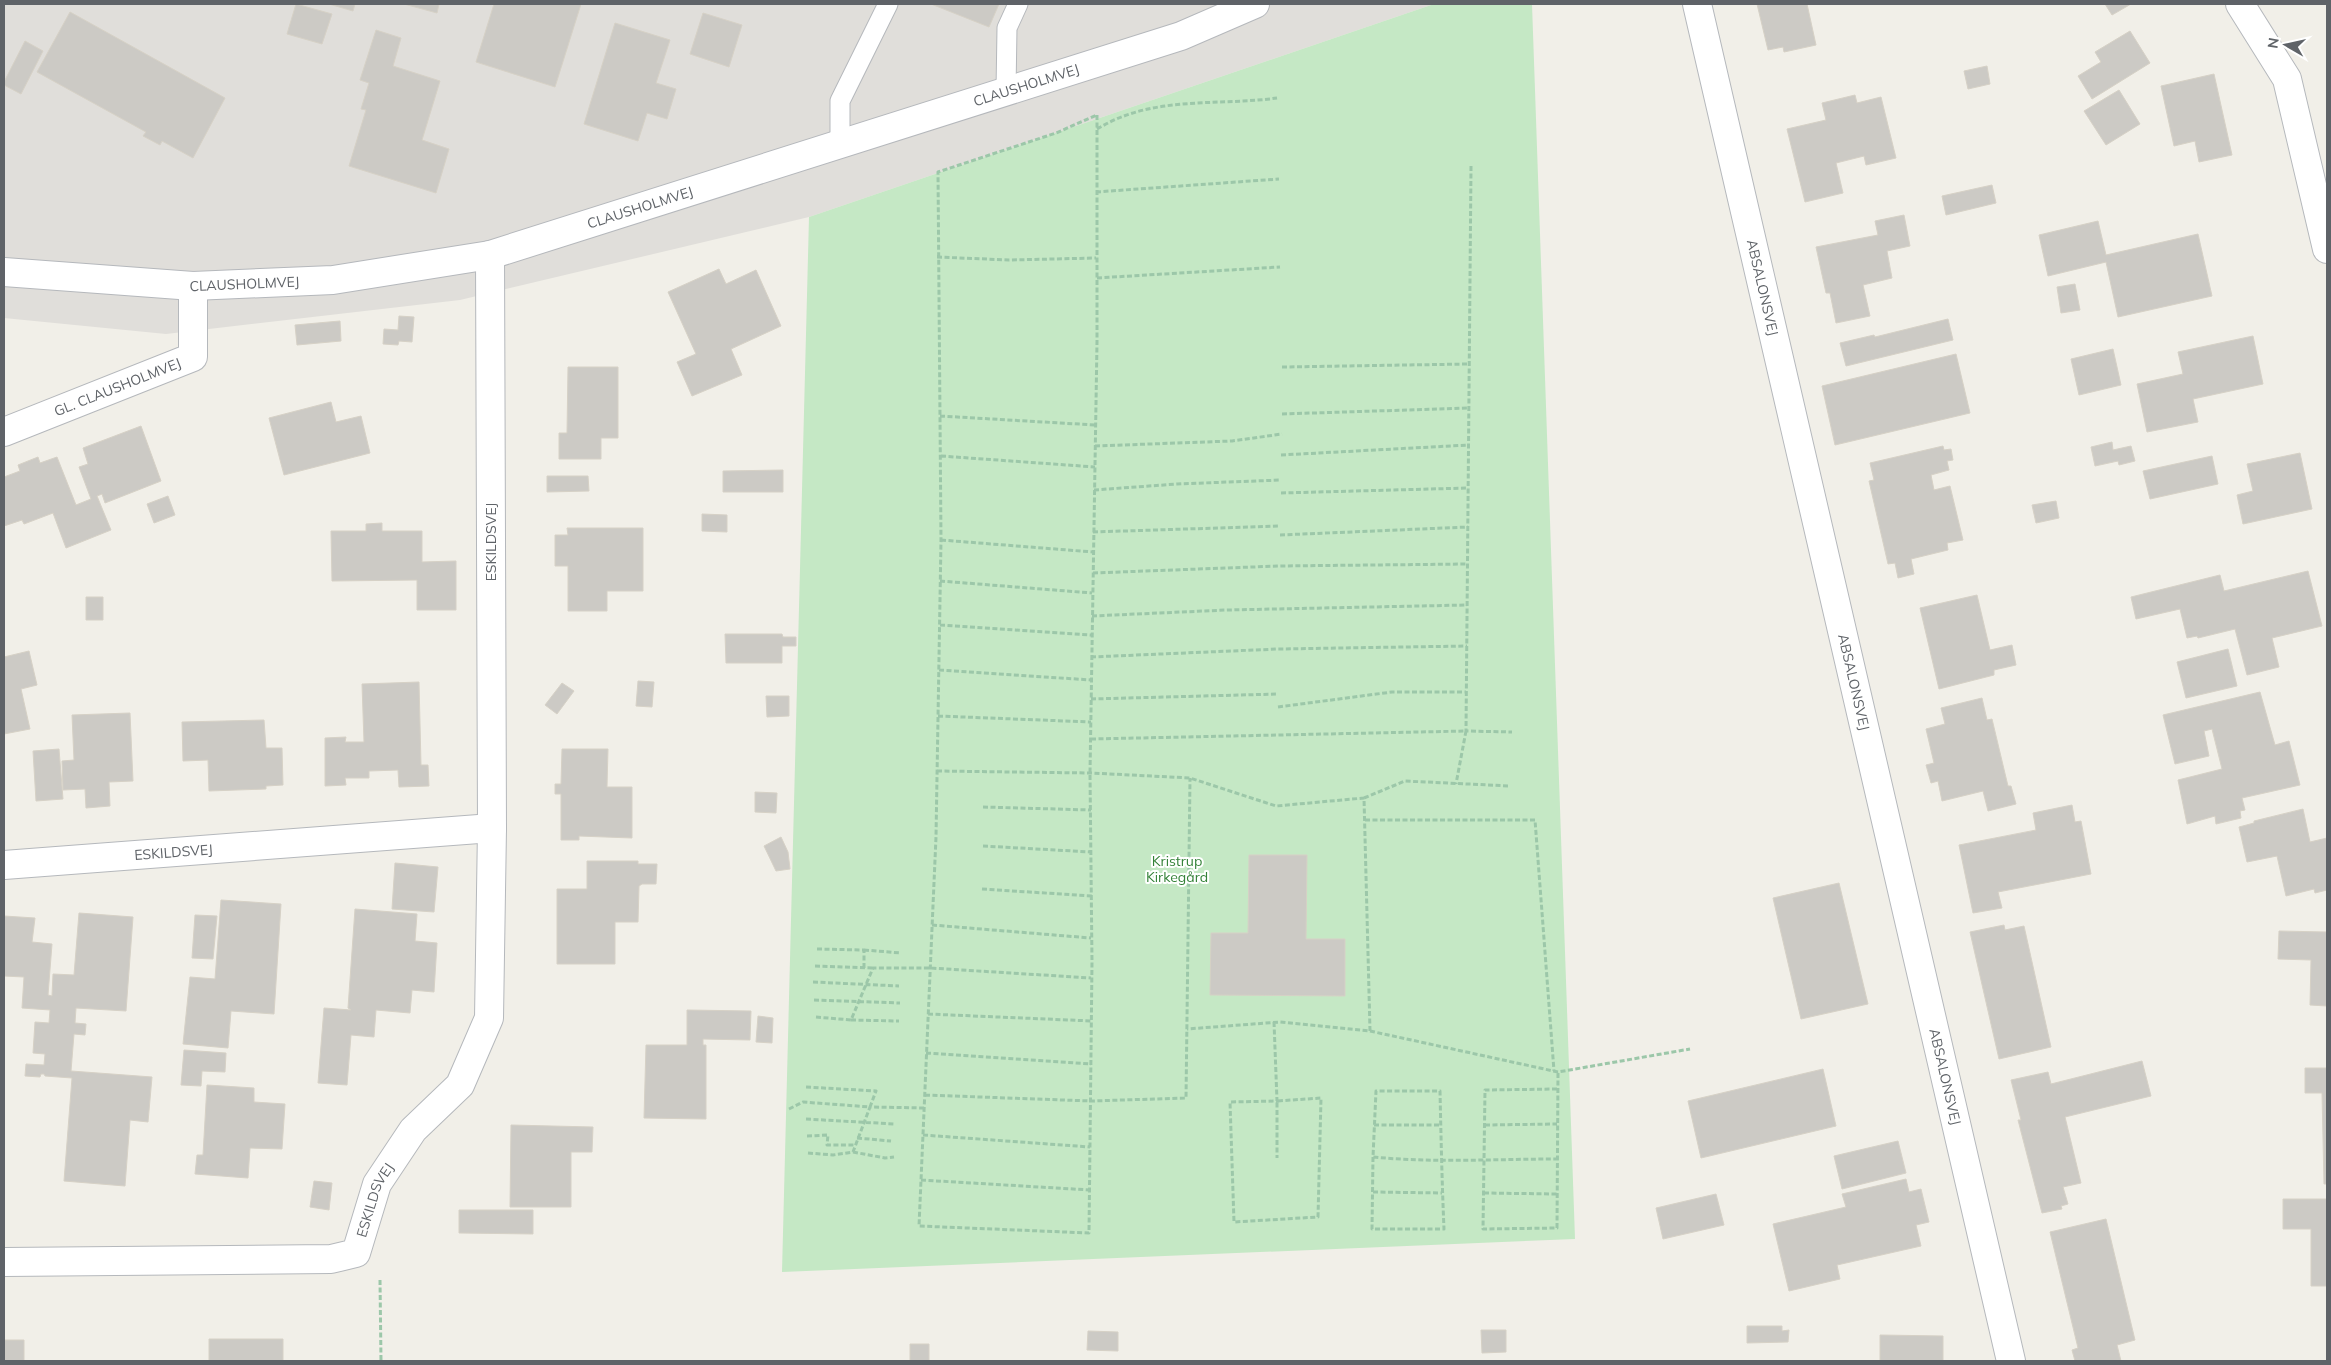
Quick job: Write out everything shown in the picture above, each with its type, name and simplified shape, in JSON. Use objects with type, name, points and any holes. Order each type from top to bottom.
[{"type":"street","name":"CLAUSHOLMVEJ","points":[[4,272],[193,286],[333,280],[490,255],[1181,36],[1254,4]]},
{"type":"street","name":"ABSALONSVEJ","points":[[1698,4],[2011,1361]]},
{"type":"street","points":[[2240,4],[2287,79],[2327,249]]},
{"type":"street","name":"ESKILDSVEJ","points":[[4,1262],[331,1259],[356,1253],[377,1184],[413,1130],[460,1085],[489,1018],[492,828],[490,255]]},
{"type":"street","name":"GL. CLAUSHOLMVEJ","points":[[4,432],[193,357],[193,286]]},
{"type":"street","name":"ESKILDSVEJ","points":[[4,865],[492,828]]},
{"type":"lane","points":[[840,144],[840,101],[888,4]]},
{"type":"lane","points":[[1006,91],[1007,28],[1018,4]]},
{"type":"path","points":[[1097,129],[1125,115],[1172,105],[1277,98]]},
{"type":"path","points":[[1097,115],[1097,129],[1095,468],[1091,635],[1092,1021],[1089,1233],[919,1226],[932,926],[940,625],[941,456],[937,257],[938,172],[1056,133],[1097,115]]},
{"type":"path","points":[[1456,784],[1466,731],[1471,166]]},
{"type":"path","points":[[1096,192],[1279,179]]},
{"type":"path","points":[[937,257],[1009,260],[1096,258]]},
{"type":"path","points":[[1097,278],[1280,267]]},
{"type":"path","points":[[1282,368],[1470,364]]},
{"type":"path","points":[[1282,414],[1469,408]]},
{"type":"path","points":[[940,416],[1095,425]]},
{"type":"path","points":[[1094,446],[1232,441],[1282,434]]},
{"type":"path","points":[[1281,455],[1468,445]]},
{"type":"path","points":[[941,456],[1095,468]]},
{"type":"path","points":[[1094,490],[1280,480]]},
{"type":"path","points":[[1280,494],[1468,488]]},
{"type":"path","points":[[1094,532],[1280,526]]},
{"type":"path","points":[[1280,535],[1468,527]]},
{"type":"path","points":[[941,540],[1093,552]]},
{"type":"path","points":[[1093,573],[1280,566],[1467,564]]},
{"type":"path","points":[[940,581],[1092,593]]},
{"type":"path","points":[[1092,616],[1227,610],[1467,605]]},
{"type":"path","points":[[940,625],[1091,635]]},
{"type":"path","points":[[1091,657],[1278,649],[1467,646]]},
{"type":"path","points":[[939,670],[1091,680]]},
{"type":"path","points":[[1278,707],[1392,692],[1466,692]]},
{"type":"path","points":[[1091,699],[1278,694]]},
{"type":"path","points":[[938,716],[1091,722]]},
{"type":"path","points":[[1091,739],[1466,731],[1512,732]]},
{"type":"path","points":[[937,771],[1090,773],[1190,778],[1276,806],[1364,798],[1405,781],[1510,786]]},
{"type":"path","points":[[925,1095],[1091,1101],[1186,1098],[1190,778]]},
{"type":"path","points":[[1364,798],[1370,1031]]},
{"type":"path","points":[[983,807],[1091,810]]},
{"type":"path","points":[[1365,820],[1535,820],[1557,1089],[1557,1228],[1483,1230],[1485,1090],[1557,1089]]},
{"type":"path","points":[[983,846],[1091,852]]},
{"type":"path","points":[[982,889],[1092,896]]},
{"type":"path","points":[[932,926],[1091,938]]},
{"type":"path","points":[[817,949],[901,953]]},
{"type":"path","points":[[864,950],[864,968]]},
{"type":"path","points":[[814,966],[930,968],[1091,978]]},
{"type":"path","points":[[851,1020],[865,984],[874,968]]},
{"type":"path","points":[[813,982],[899,986]]},
{"type":"path","points":[[814,1000],[859,1000],[900,1003]]},
{"type":"path","points":[[928,1014],[1092,1021]]},
{"type":"path","points":[[816,1016],[851,1020],[899,1021]]},
{"type":"path","points":[[1187,1029],[1274,1022],[1370,1031],[1556,1071],[1690,1049]]},
{"type":"path","points":[[1274,1022],[1277,1158]]},
{"type":"path","points":[[926,1053],[1091,1064]]},
{"type":"path","points":[[806,1087],[876,1092],[853,1152]]},
{"type":"path","points":[[1376,1091],[1440,1092],[1444,1229],[1372,1229],[1374,1125],[1376,1091]]},
{"type":"path","points":[[1321,1098],[1318,1217],[1234,1222],[1230,1102],[1277,1101],[1321,1098]]},
{"type":"path","points":[[789,1109],[803,1102],[870,1107],[925,1108]]},
{"type":"path","points":[[806,1119],[894,1124]]},
{"type":"path","points":[[1485,1125],[1557,1124]]},
{"type":"path","points":[[1374,1125],[1441,1125]]},
{"type":"path","points":[[807,1136],[828,1135],[827,1145],[855,1145]]},
{"type":"path","points":[[923,1135],[1090,1147]]},
{"type":"path","points":[[857,1138],[891,1141]]},
{"type":"path","points":[[808,1154],[833,1155],[853,1152],[885,1158],[894,1157]]},
{"type":"path","points":[[1373,1158],[1557,1159]]},
{"type":"path","points":[[921,1180],[1090,1190]]},
{"type":"path","points":[[1372,1192],[1442,1193]]},
{"type":"path","points":[[1484,1193],[1557,1194]]},
{"type":"path","points":[[356,1253],[381,1281],[381,1361]]},
{"type":"shaded area","points":[[4,4],[1434,4],[809,217],[460,300],[166,334],[4,318]]},
{"type":"green space","name":"Kristrup Kirkegård","points":[[1434,4],[1532,4],[1575,1239],[782,1272],[809,217]]},
{"type":"building","points":[[296,4],[332,14],[322,44],[287,34]]},
{"type":"building","points":[[329,4],[355,4],[353,11]]},
{"type":"building","points":[[404,4],[439,4],[437,13]]},
{"type":"building","points":[[494,4],[581,4],[555,87],[476,62]]},
{"type":"building","points":[[931,4],[999,4],[989,27]]},
{"type":"building","points":[[1757,4],[1807,4],[1816,45],[1784,52],[1783,47],[1768,50]]},
{"type":"building","points":[[2105,4],[2131,4],[2112,15]]},
{"type":"building","points":[[70,12],[225,98],[193,158],[162,141],[160,145],[143,136],[146,132],[37,72]]},
{"type":"building","points":[[703,13],[742,25],[729,67],[690,54]]},
{"type":"building","points":[[615,23],[670,40],[656,83],[676,89],[667,119],[647,113],[638,141],[584,124]]},
{"type":"building","points":[[376,30],[401,38],[393,66],[440,81],[422,140],[449,149],[436,193],[349,166],[366,110],[361,109],[369,83],[360,80]]},
{"type":"building","points":[[2130,31],[2150,63],[2092,99],[2078,76],[2101,62],[2095,52]]},
{"type":"building","points":[[25,41],[43,51],[21,94],[4,85],[4,82]]},
{"type":"building","points":[[1987,66],[1990,84],[1968,89],[1964,71]]},
{"type":"building","points":[[2214,74],[2232,155],[2199,162],[2195,141],[2174,146],[2161,86]]},
{"type":"building","points":[[2119,90],[2140,124],[2106,145],[2084,111]]},
{"type":"building","points":[[1855,95],[1857,103],[1881,97],[1896,158],[1866,165],[1864,156],[1836,163],[1843,193],[1805,202],[1787,129],[1826,120],[1822,103]]},
{"type":"building","points":[[1992,185],[1996,203],[1946,215],[1942,196]]},
{"type":"building","points":[[1904,215],[1910,246],[1887,251],[1892,278],[1863,285],[1870,316],[1836,323],[1830,293],[1826,293],[1816,247],[1878,235],[1875,221]]},
{"type":"building","points":[[2098,221],[2106,255],[2198,234],[2212,296],[2118,317],[2106,262],[2048,276],[2039,235]]},
{"type":"building","points":[[719,269],[726,284],[756,270],[781,326],[731,349],[742,375],[692,396],[677,362],[696,354],[668,292]]},
{"type":"building","points":[[2075,284],[2080,310],[2061,313],[2057,287]]},
{"type":"building","points":[[399,316],[414,317],[412,342],[399,341],[398,345],[383,344],[384,329],[398,330]]},
{"type":"building","points":[[1948,319],[1953,340],[1846,366],[1840,343],[1874,335],[1875,337]]},
{"type":"building","points":[[340,321],[341,341],[297,345],[295,325]]},
{"type":"building","points":[[2253,336],[2263,384],[2193,399],[2198,422],[2147,432],[2137,384],[2183,374],[2178,352]]},
{"type":"building","points":[[2113,349],[2121,385],[2079,395],[2071,359]]},
{"type":"building","points":[[1956,354],[1970,413],[1835,445],[1822,386]]},
{"type":"building","points":[[568,367],[618,367],[618,438],[601,438],[601,459],[559,459],[559,433],[567,433]]},
{"type":"building","points":[[331,402],[336,422],[361,416],[370,453],[284,475],[269,418]]},
{"type":"building","points":[[141,426],[161,481],[105,503],[102,494],[97,496],[111,530],[66,548],[53,513],[24,524],[22,520],[4,526],[4,477],[20,471],[18,465],[38,457],[40,463],[57,457],[76,505],[91,499],[79,467],[88,464],[83,448]]},
{"type":"building","points":[[2112,442],[2113,450],[2131,446],[2135,461],[2119,465],[2118,461],[2095,466],[2091,447]]},
{"type":"building","points":[[1943,446],[1944,450],[1951,449],[1953,460],[1947,461],[1949,470],[1931,475],[1934,490],[1950,486],[1963,540],[1947,543],[1948,550],[1911,559],[1914,574],[1898,578],[1895,563],[1888,564],[1869,481],[1874,480],[1870,463]]},
{"type":"building","points":[[2300,453],[2312,509],[2243,524],[2237,495],[2253,491],[2247,464]]},
{"type":"building","points":[[2212,456],[2218,484],[2150,499],[2143,471]]},
{"type":"building","points":[[783,470],[783,492],[723,492],[723,471]]},
{"type":"building","points":[[547,476],[588,476],[589,491],[547,492]]},
{"type":"building","points":[[168,496],[175,515],[154,523],[147,504]]},
{"type":"building","points":[[2056,501],[2059,518],[2036,523],[2032,505]]},
{"type":"building","points":[[702,514],[727,515],[727,532],[702,531]]},
{"type":"building","points":[[382,523],[382,531],[422,531],[422,562],[456,561],[456,610],[417,610],[417,580],[332,581],[331,531],[366,531],[366,524]]},
{"type":"building","points":[[567,528],[643,528],[643,591],[607,591],[607,611],[568,611],[568,566],[555,566],[555,535],[568,535]]},
{"type":"building","points":[[2308,571],[2322,626],[2272,638],[2279,667],[2247,675],[2235,629],[2198,638],[2197,636],[2187,638],[2180,609],[2136,619],[2131,597],[2220,575],[2224,591]]},
{"type":"building","points":[[1977,595],[1990,650],[2012,645],[2016,665],[1994,670],[1994,675],[1939,689],[1920,608]]},
{"type":"building","points":[[86,597],[103,597],[103,620],[86,620]]},
{"type":"building","points":[[725,634],[782,634],[783,637],[796,637],[796,646],[782,646],[782,663],[726,663]]},
{"type":"building","points":[[2228,649],[2237,686],[2186,698],[2177,662]]},
{"type":"building","points":[[29,651],[37,685],[21,689],[30,729],[4,734],[4,657]]},
{"type":"building","points":[[638,681],[654,682],[652,707],[636,706]]},
{"type":"building","points":[[419,682],[421,765],[428,765],[429,786],[399,787],[398,770],[369,771],[369,778],[345,778],[346,785],[325,786],[325,738],[346,737],[345,742],[364,742],[362,684]]},
{"type":"building","points":[[562,683],[574,691],[557,714],[545,705]]},
{"type":"building","points":[[2260,692],[2275,745],[2289,741],[2300,785],[2242,798],[2245,810],[2240,811],[2241,818],[2216,824],[2215,816],[2187,824],[2178,780],[2222,769],[2212,729],[2204,731],[2209,756],[2175,764],[2163,715]]},
{"type":"building","points":[[766,696],[789,696],[789,716],[767,717]]},
{"type":"building","points":[[1982,698],[1987,720],[1992,719],[2008,786],[2011,786],[2016,804],[1988,811],[1983,791],[1942,801],[1938,781],[1931,783],[1926,765],[1934,763],[1926,729],[1945,724],[1941,708]]},
{"type":"building","points":[[130,713],[133,781],[109,782],[110,806],[86,808],[85,789],[63,790],[62,761],[74,760],[72,715]]},
{"type":"building","points":[[264,720],[266,748],[282,748],[283,785],[266,786],[266,789],[209,791],[208,760],[183,761],[182,722]]},
{"type":"building","points":[[59,749],[63,799],[36,801],[33,751]]},
{"type":"building","points":[[562,749],[608,749],[607,787],[632,787],[632,838],[579,836],[579,840],[561,840],[561,794],[555,794],[555,784],[561,784]]},
{"type":"building","points":[[755,792],[777,793],[776,813],[755,812]]},
{"type":"building","points":[[2072,805],[2075,822],[2081,821],[2091,874],[1998,892],[2002,908],[1973,913],[1959,845],[2036,830],[2033,813]]},
{"type":"building","points":[[2303,809],[2310,842],[2327,838],[2327,890],[2315,893],[2314,889],[2286,896],[2277,856],[2247,862],[2239,827],[2254,823],[2254,821]]},
{"type":"building","points":[[781,837],[788,852],[790,869],[776,871],[764,846]]},
{"type":"building","points":[[1249,855],[1307,855],[1306,939],[1345,939],[1345,996],[1210,995],[1211,933],[1248,933]]},
{"type":"building","points":[[587,861],[638,861],[638,864],[657,864],[656,884],[642,884],[639,886],[638,922],[615,922],[615,964],[557,964],[557,889],[587,889]]},
{"type":"building","points":[[395,863],[438,867],[434,912],[392,909]]},
{"type":"building","points":[[1839,883],[1868,1004],[1801,1019],[1773,898]]},
{"type":"building","points":[[221,900],[281,904],[274,1014],[231,1011],[228,1048],[183,1044],[190,977],[215,979]]},
{"type":"building","points":[[355,909],[417,914],[415,941],[437,943],[434,992],[412,990],[410,1013],[376,1010],[374,1037],[351,1035],[347,1085],[318,1083],[324,1008],[351,1010],[348,1008]]},
{"type":"building","points":[[79,913],[133,917],[126,1011],[76,1008],[75,1023],[86,1024],[85,1035],[74,1034],[71,1071],[152,1077],[148,1122],[130,1120],[125,1186],[64,1181],[72,1078],[45,1076],[44,1074],[41,1074],[40,1077],[25,1076],[26,1064],[44,1065],[45,1054],[33,1053],[35,1022],[49,1023],[50,1010],[22,1008],[24,977],[4,976],[4,916],[35,918],[32,942],[52,944],[48,995],[52,996],[53,974],[74,975]]},
{"type":"building","points":[[195,915],[217,916],[213,959],[192,958]]},
{"type":"building","points":[[2004,925],[2005,930],[2024,926],[2051,1047],[1999,1059],[1970,932]]},
{"type":"building","points":[[2279,931],[2327,932],[2327,1006],[2310,1005],[2311,960],[2278,959]]},
{"type":"building","points":[[687,1010],[751,1011],[750,1040],[703,1039],[703,1045],[706,1045],[706,1119],[644,1118],[646,1045],[687,1045]]},
{"type":"building","points":[[758,1016],[773,1018],[772,1043],[756,1042]]},
{"type":"building","points":[[184,1050],[226,1053],[225,1072],[202,1071],[201,1086],[181,1085]]},
{"type":"building","points":[[2142,1061],[2151,1096],[2065,1117],[2081,1183],[2063,1187],[2068,1204],[2061,1206],[2062,1209],[2042,1213],[2018,1120],[2021,1120],[2011,1080],[2048,1072],[2051,1084]]},
{"type":"building","points":[[2305,1068],[2327,1068],[2327,1184],[2324,1184],[2322,1093],[2305,1093]]},
{"type":"building","points":[[1823,1069],[1836,1126],[1701,1158],[1688,1101]]},
{"type":"building","points":[[207,1085],[254,1088],[254,1102],[285,1104],[282,1149],[250,1148],[248,1178],[195,1174],[197,1155],[203,1155]]},
{"type":"building","points":[[511,1125],[593,1127],[592,1152],[571,1152],[571,1207],[510,1207]]},
{"type":"building","points":[[1898,1141],[1906,1173],[1842,1189],[1834,1156]]},
{"type":"building","points":[[1906,1179],[1909,1192],[1921,1189],[1929,1222],[1916,1225],[1921,1246],[1837,1265],[1840,1279],[1789,1291],[1773,1224],[1846,1207],[1842,1194]]},
{"type":"building","points":[[314,1181],[332,1183],[329,1210],[310,1207]]},
{"type":"building","points":[[1716,1194],[1724,1225],[1663,1239],[1656,1208]]},
{"type":"building","points":[[2283,1199],[2327,1199],[2327,1286],[2311,1286],[2311,1229],[2283,1229]]},
{"type":"building","points":[[459,1210],[533,1210],[533,1234],[459,1233]]},
{"type":"building","points":[[2106,1219],[2135,1340],[2117,1345],[2121,1361],[2075,1361],[2072,1350],[2078,1348],[2050,1232]]},
{"type":"building","points":[[1747,1326],[1782,1326],[1782,1331],[1789,1330],[1788,1342],[1747,1343]]},
{"type":"building","points":[[1481,1330],[1506,1330],[1506,1352],[1482,1353]]},
{"type":"building","points":[[1088,1331],[1118,1332],[1118,1351],[1087,1350]]},
{"type":"building","points":[[1880,1335],[1943,1336],[1943,1361],[1880,1361]]},
{"type":"building","points":[[209,1339],[283,1339],[283,1361],[209,1361]]},
{"type":"building","points":[[4,1340],[24,1340],[24,1361],[4,1361]]},
{"type":"building","points":[[910,1344],[929,1344],[929,1361],[910,1361]]}]
